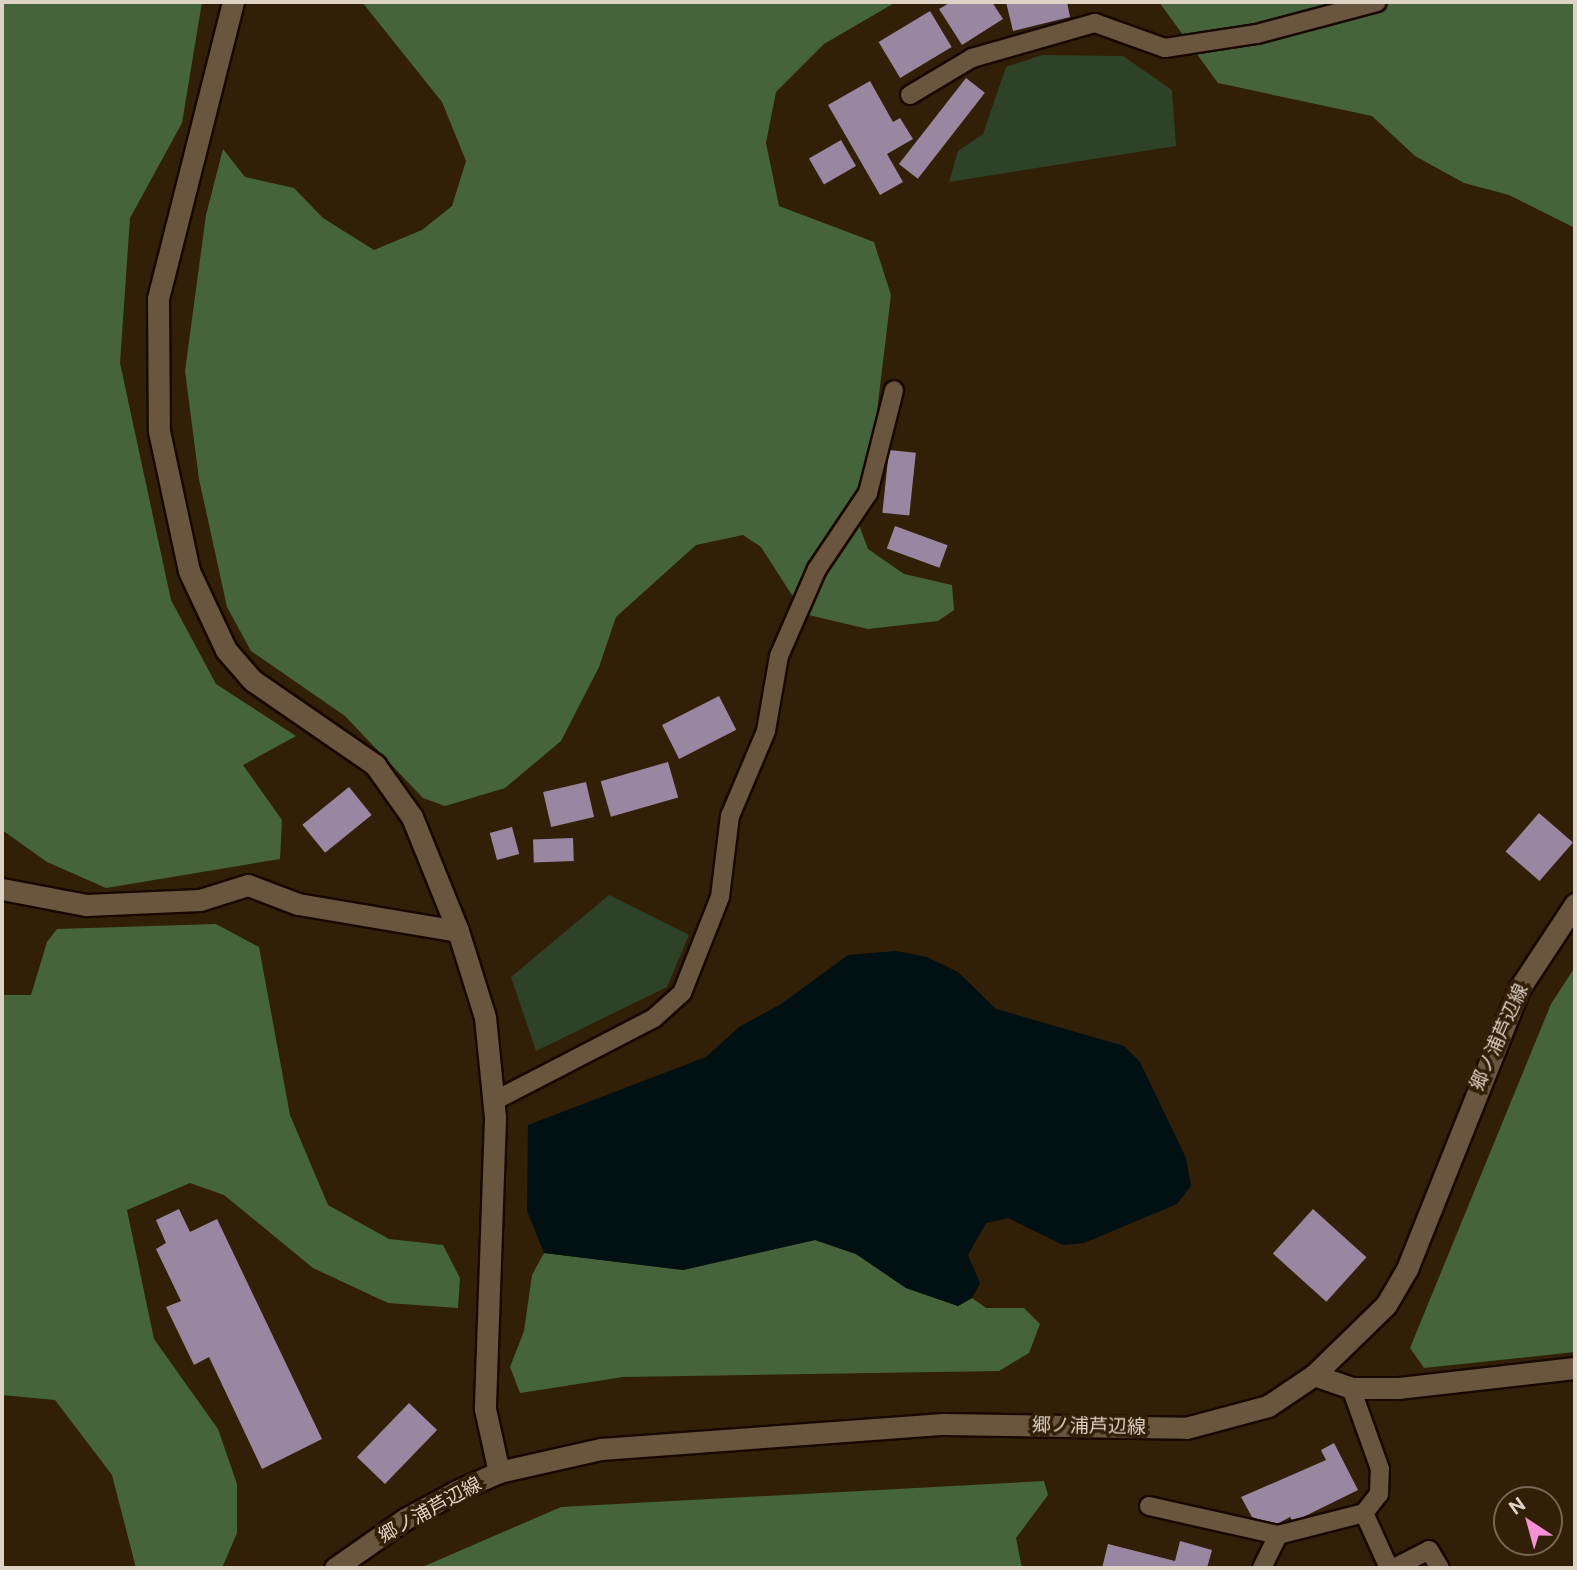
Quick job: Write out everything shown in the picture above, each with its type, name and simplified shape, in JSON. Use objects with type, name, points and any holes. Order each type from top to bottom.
[{"type":"street","points":[[233,2],[158,299],[159,432],[188,571],[226,650],[252,680],[375,765],[412,817],[458,931],[485,1017],[494,1101],[485,1409],[499,1472]]},
{"type":"street","points":[[2,889],[86,905],[201,900],[248,885],[298,904],[458,931]]},
{"type":"street","name":"郷ノ浦芦辺線","points":[[335,1568],[405,1519],[499,1472],[601,1449],[678,1439],[943,1424],[1186,1427],[1268,1406],[1314,1375],[1378,1313],[1407,1269],[1518,989],[1575,904]]},
{"type":"street","points":[[1314,1375],[1351,1388],[1575,1368]]},
{"type":"lane","points":[[911,95],[972,58],[1095,23],[1165,48],[1257,34],[1377,2]]},
{"type":"lane","points":[[494,1101],[654,1018],[682,993],[720,897],[730,816],[766,731],[779,656],[817,569],[868,493],[894,390]]},
{"type":"lane","points":[[1149,1506],[1278,1535],[1364,1513],[1379,1494],[1380,1469],[1351,1388]]},
{"type":"lane","points":[[1364,1513],[1389,1568]]},
{"type":"lane","points":[[1262,1568],[1278,1535]]},
{"type":"lane","points":[[1394,1568],[1429,1550],[1440,1568]]},
{"type":"green space","points":[[2,2],[202,2],[182,123],[130,218],[120,363],[171,600],[216,684],[296,736],[243,765],[282,820],[280,859],[106,888],[47,862],[2,830]]},
{"type":"green space","points":[[362,2],[896,2],[824,44],[776,92],[766,143],[779,206],[874,242],[891,295],[873,445],[852,506],[868,549],[904,574],[952,585],[954,610],[938,621],[868,629],[804,614],[761,547],[743,535],[696,545],[616,617],[599,667],[561,741],[505,788],[445,806],[423,798],[345,716],[251,651],[227,607],[199,479],[185,371],[206,215],[223,149],[245,177],[294,188],[323,218],[374,250],[422,230],[452,206],[466,161],[442,102]]},
{"type":"green space","points":[[1159,2],[1575,2],[1575,228],[1509,195],[1464,183],[1415,156],[1372,116],[1218,83]]},
{"type":"green space","points":[[1042,55],[1123,56],[1172,90],[1176,146],[949,182],[958,151],[983,134],[1006,67]]},
{"type":"green space","points":[[609,895],[689,935],[667,987],[536,1051],[511,977]]},
{"type":"green space","points":[[216,924],[259,947],[290,1115],[328,1205],[389,1239],[443,1245],[460,1278],[458,1308],[388,1303],[313,1268],[224,1195],[190,1183],[127,1210],[154,1339],[218,1429],[237,1484],[237,1533],[222,1568],[136,1568],[112,1475],[55,1400],[2,1395],[2,995],[31,995],[47,942],[57,929]]},
{"type":"green space","points":[[1575,967],[1575,1352],[1424,1368],[1410,1348],[1551,1004]]},
{"type":"green space","points":[[815,1240],[856,1254],[906,1288],[958,1306],[972,1298],[986,1308],[1024,1308],[1040,1324],[1029,1353],[999,1371],[623,1377],[520,1393],[510,1367],[524,1331],[532,1275],[544,1253],[683,1270]]},
{"type":"green space","points":[[1044,1481],[1048,1495],[1016,1538],[1022,1568],[420,1568],[561,1507]]},
{"type":"shaded area","points":[[896,951],[927,957],[958,972],[996,1009],[1124,1046],[1140,1062],[1186,1158],[1191,1186],[1177,1204],[1084,1243],[1063,1245],[1008,1218],[986,1223],[968,1255],[980,1283],[972,1298],[958,1306],[906,1288],[856,1254],[815,1240],[683,1270],[544,1253],[527,1211],[528,1125],[706,1057],[739,1027],[781,1004],[848,955]]},
{"type":"building","points":[[951,2],[992,2],[1003,19],[962,45],[939,9]]},
{"type":"building","points":[[1006,2],[1067,2],[1070,17],[1013,31]]},
{"type":"building","points":[[930,11],[952,47],[900,78],[879,42]]},
{"type":"building","points":[[966,78],[985,93],[918,179],[899,164]]},
{"type":"building","points":[[870,81],[893,122],[900,118],[913,139],[887,154],[903,182],[880,195],[828,105]]},
{"type":"building","points":[[841,140],[856,166],[824,184],[809,158]]},
{"type":"building","points":[[889,450],[916,453],[909,515],[882,513]]},
{"type":"building","points":[[895,526],[948,545],[939,568],[887,549]]},
{"type":"building","points":[[719,696],[736,730],[679,759],[662,725]]},
{"type":"building","points":[[668,762],[678,798],[611,817],[601,781]]},
{"type":"building","points":[[586,782],[594,817],[551,827],[543,792]]},
{"type":"building","points":[[349,787],[372,815],[325,853],[302,825]]},
{"type":"building","points":[[1539,813],[1573,843],[1540,881],[1506,851]]},
{"type":"building","points":[[512,827],[519,854],[497,860],[490,833]]},
{"type":"building","points":[[573,838],[574,861],[534,862],[533,839]]},
{"type":"building","points":[[179,1209],[190,1232],[217,1219],[322,1439],[262,1469],[209,1357],[194,1365],[166,1307],[181,1301],[156,1249],[166,1243],[156,1220]]},
{"type":"building","points":[[1313,1209],[1367,1257],[1326,1302],[1273,1254]]},
{"type":"building","points":[[409,1403],[437,1430],[385,1484],[357,1457]]},
{"type":"building","points":[[1334,1443],[1358,1490],[1293,1522],[1290,1517],[1275,1525],[1252,1517],[1241,1497],[1326,1460],[1321,1450]]},
{"type":"building","points":[[1180,1541],[1212,1550],[1207,1568],[1102,1568],[1108,1544],[1175,1561]]}]
